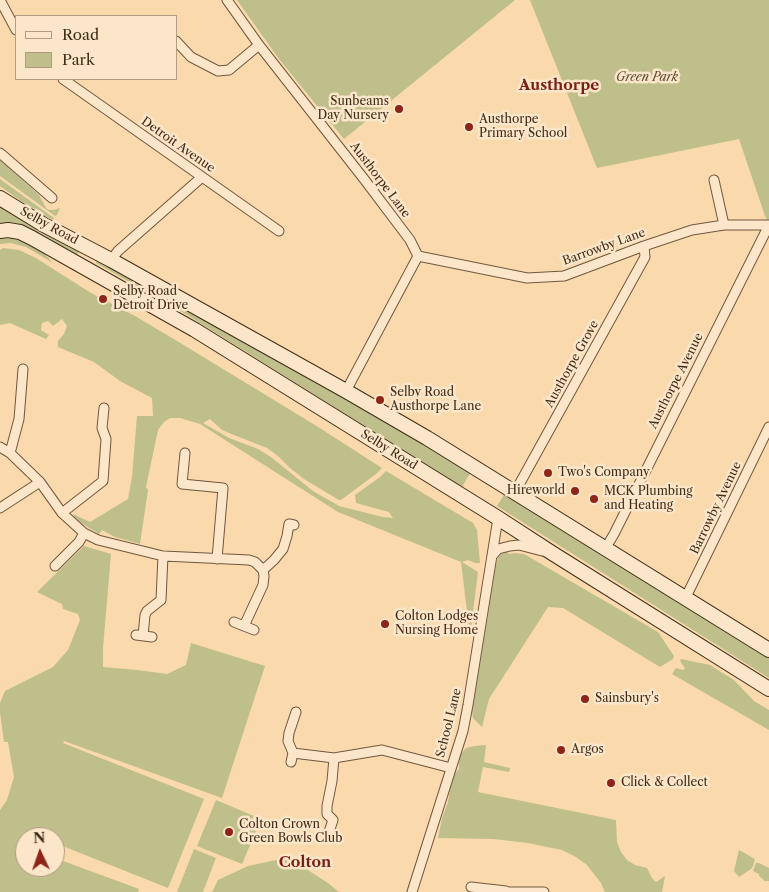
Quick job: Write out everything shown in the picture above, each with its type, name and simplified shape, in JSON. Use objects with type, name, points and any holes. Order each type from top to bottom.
[{"type":"main road","name":"Selby Road","points":[[0,198],[44,225],[112,260],[346,390],[515,492],[769,650]]},
{"type":"main road","name":"Selby Road","points":[[0,231],[20,232],[32,238],[194,330],[498,518],[769,689]]},
{"type":"street","points":[[0,0],[15,28]]},
{"type":"street","name":"Austhorpe Lane","points":[[227,0],[259,45],[410,240],[418,256]]},
{"type":"street","points":[[178,43],[191,57],[218,72],[229,70],[259,45]]},
{"type":"street","name":"Detroit Avenue","points":[[64,80],[279,231]]},
{"type":"street","points":[[0,153],[52,198]]},
{"type":"street","points":[[112,260],[118,251],[202,177]]},
{"type":"street","points":[[714,180],[724,225]]},
{"type":"street","name":"Barrowby Lane","points":[[418,256],[526,278],[564,276],[692,230],[724,225],[769,225]]},
{"type":"street","name":"Austhorpe Avenue","points":[[605,549],[769,225]]},
{"type":"street","name":"Austhorpe Grove","points":[[515,492],[646,257],[644,246]]},
{"type":"street","points":[[346,390],[418,256]]},
{"type":"street","points":[[10,453],[19,419],[23,369]]},
{"type":"street","points":[[62,513],[103,481],[106,439],[102,428],[104,408]]},
{"type":"street","name":"Barrowby Avenue","points":[[685,599],[769,427]]},
{"type":"street","points":[[0,447],[10,453],[40,482],[62,513],[84,533],[98,540],[163,556],[249,560],[255,562],[263,570],[263,584],[244,626]]},
{"type":"street","points":[[185,453],[182,484],[223,488],[217,559]]},
{"type":"street","points":[[0,508],[40,482]]},
{"type":"street","name":"School Lane","points":[[412,892],[463,731],[498,518]]},
{"type":"street","points":[[263,570],[283,549],[289,524],[294,524]]},
{"type":"street","points":[[55,566],[79,542],[84,533]]},
{"type":"street","points":[[492,556],[498,549],[519,545],[552,553]]},
{"type":"street","points":[[144,636],[145,615],[160,600],[163,556]]},
{"type":"street","points":[[234,622],[254,630]]},
{"type":"street","points":[[296,712],[288,741],[292,758],[334,758],[382,750],[451,768]]},
{"type":"street","points":[[329,832],[333,820],[327,814],[327,806],[334,758]]},
{"type":"street","points":[[471,887],[506,892],[544,892]]},
{"type":"green space","points":[[237,0],[515,0],[344,139],[279,59]]},
{"type":"green space","name":"Green Park","points":[[530,0],[769,0],[769,220],[765,216],[739,139],[597,168]]},
{"type":"green space","points":[[0,159],[39,195],[46,208],[53,210],[60,208],[57,215],[55,216],[0,176]]},
{"type":"green space","points":[[0,179],[54,218],[53,220],[0,186]]},
{"type":"green space","points":[[0,203],[80,250],[77,255],[42,234],[20,224],[12,222],[0,223]]},
{"type":"green space","points":[[7,237],[24,240],[37,246],[53,263],[26,247],[11,243],[0,244],[0,238]]},
{"type":"green space","points":[[3,248],[19,250],[36,258],[91,293],[177,341],[382,468],[339,500],[304,479],[267,448],[222,430],[210,419],[203,423],[229,438],[258,449],[271,457],[313,491],[339,506],[393,518],[389,512],[356,503],[355,495],[386,471],[473,523],[477,530],[480,563],[468,560],[462,562],[478,572],[470,636],[461,562],[338,512],[200,424],[180,418],[170,418],[158,430],[146,487],[148,490],[140,544],[115,537],[102,530],[99,534],[75,519],[73,514],[90,522],[128,499],[132,477],[137,416],[153,416],[152,398],[120,381],[94,362],[58,347],[58,341],[64,334],[67,326],[62,319],[53,326],[48,321],[42,323],[41,330],[49,335],[46,339],[10,323],[0,325],[0,250]]},
{"type":"green space","points":[[98,257],[273,354],[471,472],[462,487],[184,313],[96,263]]},
{"type":"green space","points":[[505,493],[769,658],[769,678],[497,506]]},
{"type":"green space","points":[[84,546],[111,554],[103,667],[167,674],[186,665],[191,643],[265,666],[222,798],[64,741],[63,743],[204,799],[168,888],[65,847],[65,827],[15,827],[15,877],[65,877],[65,862],[139,889],[138,892],[0,892],[0,810],[7,800],[14,777],[8,742],[4,742],[0,703],[5,691],[53,667],[68,650],[80,620],[78,614],[63,609],[62,604],[37,592]]},
{"type":"green space","points":[[507,550],[509,554],[524,554],[658,632],[674,656],[673,659],[660,667],[563,608],[548,607],[489,699],[482,727],[473,718],[472,711],[496,564],[499,555]]},
{"type":"green space","points":[[681,659],[710,665],[734,680],[754,701],[769,710],[769,730],[672,674],[676,668],[683,670],[685,668],[680,661]]},
{"type":"green space","points":[[486,745],[484,762],[510,768],[509,772],[483,767],[478,792],[616,820],[617,842],[621,852],[627,860],[635,865],[647,868],[656,882],[665,876],[662,892],[605,892],[601,883],[587,865],[562,850],[528,843],[493,839],[438,838],[450,789],[455,773],[459,769],[461,754],[466,748]]},
{"type":"green space","name":"Colton Crown Green Bowls Club","points":[[216,800],[261,819],[242,864],[197,846]]},
{"type":"green space","points":[[194,849],[216,858],[203,892],[177,892]]},
{"type":"green space","points":[[739,850],[755,859],[751,869],[739,877],[734,871]]},
{"type":"green space","points":[[281,859],[295,862],[339,892],[212,892],[218,880],[248,866]]},
{"type":"green space","points":[[756,863],[769,868],[769,881],[764,881],[759,874],[753,871]]},
{"type":"place","name":"Sunbeams Day Nursery","points":[[399,109]]},
{"type":"place","name":"Austhorpe Primary School","points":[[469,127]]},
{"type":"place","name":"Selby Road Detroit Drive","points":[[103,299]]},
{"type":"place","name":"Selby Road Austhorpe Lane","points":[[380,400]]},
{"type":"place","name":"Two's Company","points":[[548,473]]},
{"type":"place","name":"Hireworld","points":[[575,491]]},
{"type":"place","name":"MCK Plumbing and Heating","points":[[594,499]]},
{"type":"place","name":"Colton Lodges Nursing Home","points":[[385,624]]},
{"type":"place","name":"Sainsbury's","points":[[585,699]]},
{"type":"place","name":"Argos","points":[[561,750]]},
{"type":"place","name":"Click & Collect","points":[[611,783]]},
{"type":"place","name":"Colton Crown Green Bowls Club","points":[[229,832]]},
{"type":"district","name":"Austhorpe","points":[[559,86]]},
{"type":"district","name":"Colton","points":[[305,863]]}]
